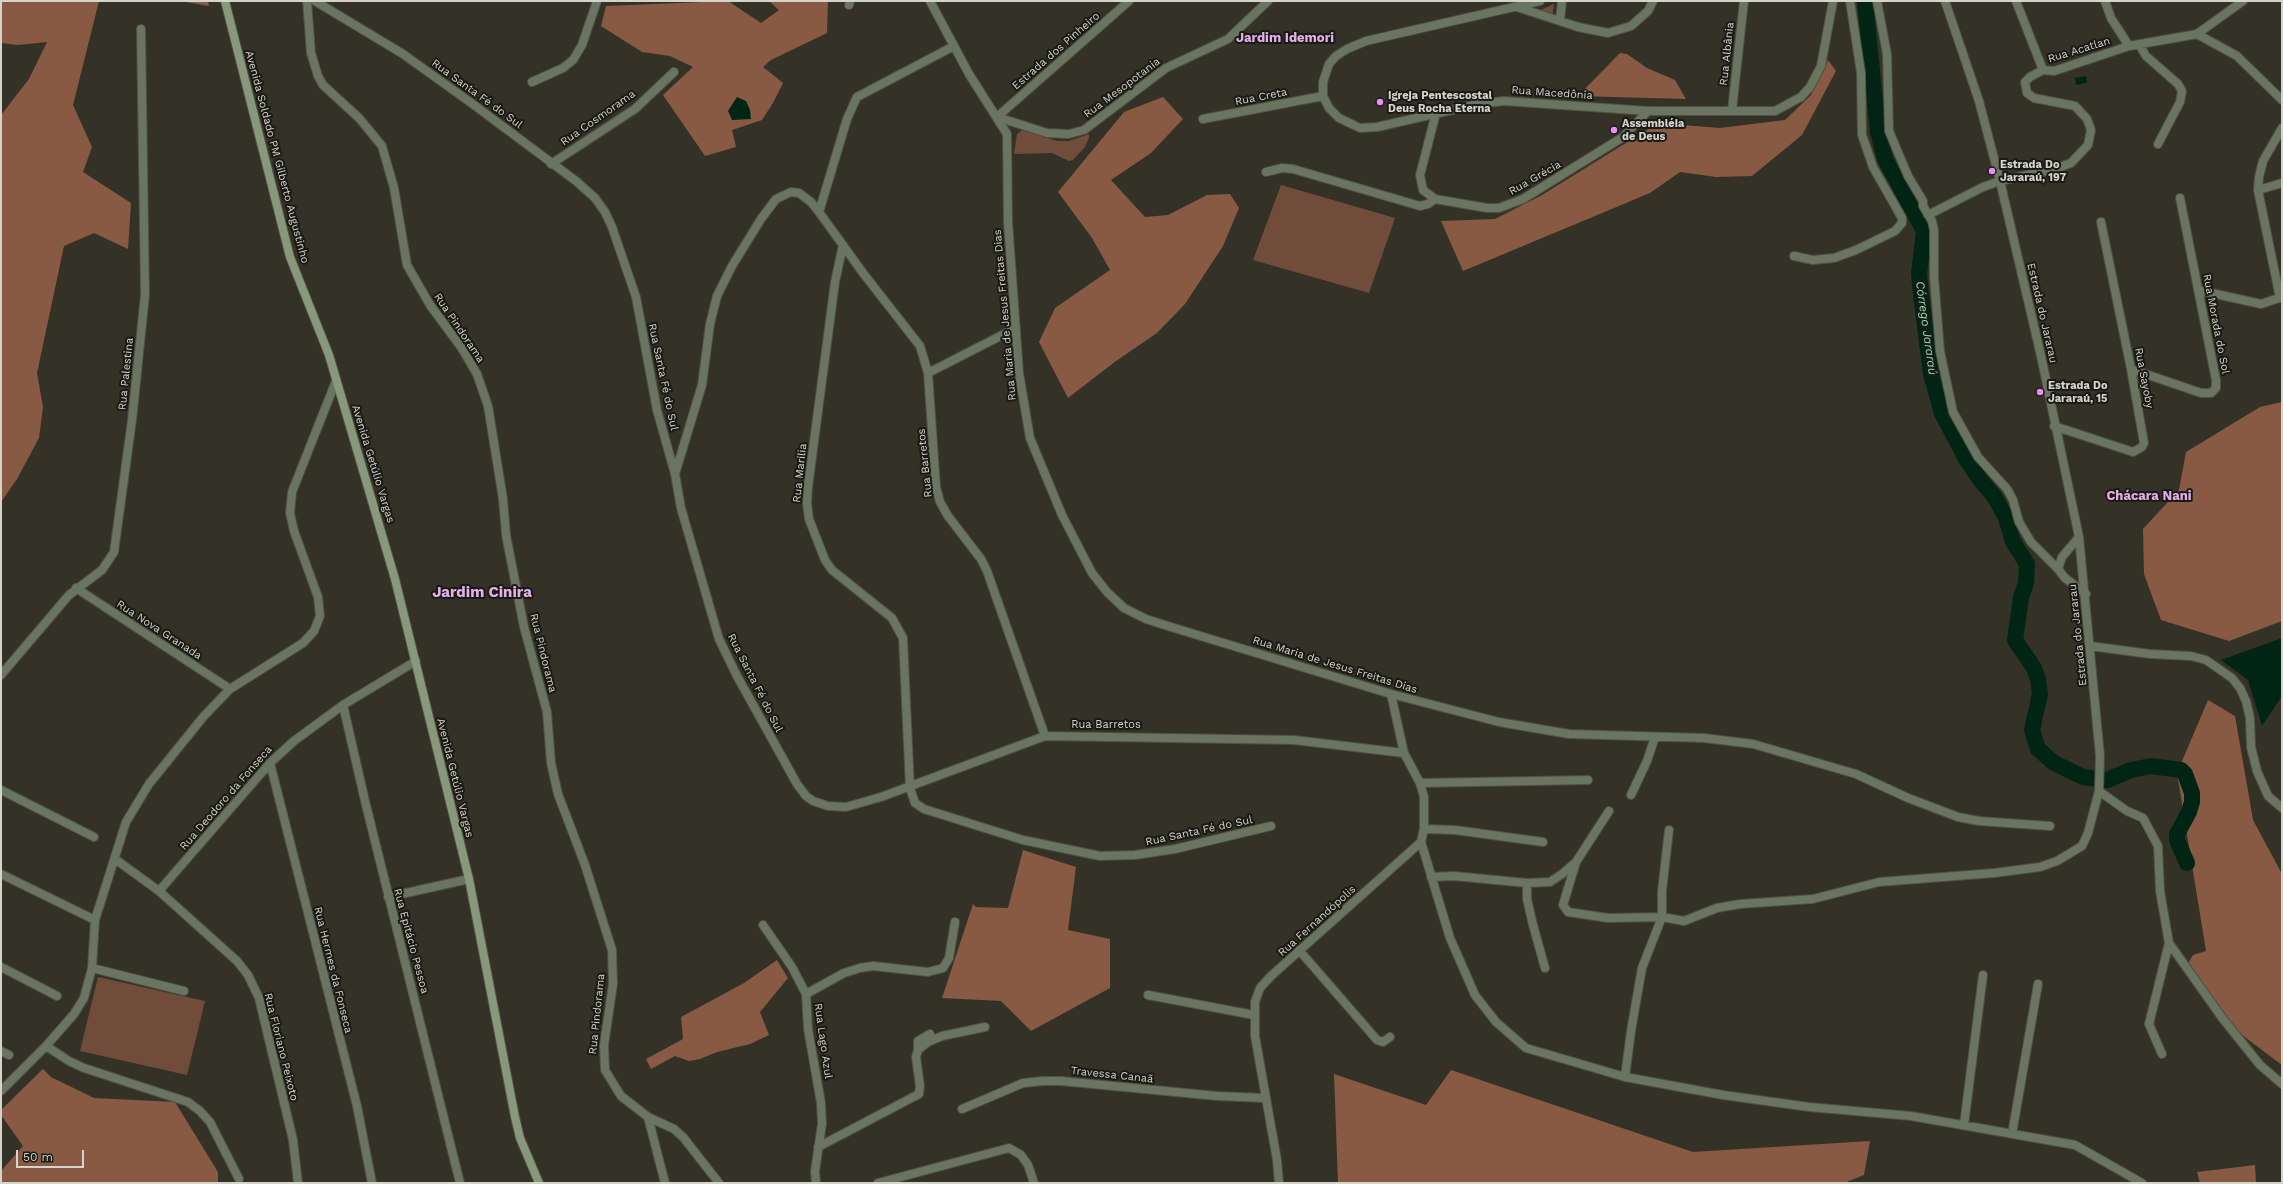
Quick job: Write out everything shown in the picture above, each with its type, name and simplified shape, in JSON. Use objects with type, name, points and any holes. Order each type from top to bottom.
[{"type":"street","name":"Avenida Soldado PM Gilberto Augustinho","points":[[225,1],[290,257],[328,355],[336,381]]},
{"type":"street","name":"Rua Pindorama","points":[[307,1],[311,53],[318,76],[323,85],[359,118],[382,146],[394,188],[406,265],[430,305],[460,347],[482,386],[492,429],[507,543],[524,627],[547,712],[547,732],[557,788],[585,865],[612,950],[613,984],[604,1045],[605,1070],[621,1096],[648,1117],[674,1129],[719,1183]]},
{"type":"street","name":"Rua Santa Fé do Sul","points":[[315,1],[403,54],[551,164],[576,180],[595,198],[612,227],[636,297],[657,410],[675,474],[695,561],[719,638],[737,676],[801,790],[813,801],[828,806],[846,807],[910,788],[1045,736]]},
{"type":"street","points":[[532,82],[563,68],[573,60],[582,45],[597,1]]},
{"type":"street","name":"Rua Maria de Jesus Freitas Dias","points":[[930,1],[988,107],[997,117],[1007,134],[1008,222],[1019,373],[1030,438],[1072,536],[1092,573],[1107,592],[1124,608],[1146,619],[1391,694],[1529,728],[1569,734],[1704,738],[1753,744],[1856,774],[1908,798],[1958,817],[2000,823],[2050,826]]},
{"type":"street","name":"Estrada dos Pinheiro","points":[[997,117],[1129,1]]},
{"type":"street","name":"Rua Mesopotania","points":[[997,117],[1047,133],[1069,134],[1084,130],[1166,68],[1228,39],[1268,1]]},
{"type":"street","points":[[1323,96],[1323,82],[1330,64],[1336,56],[1347,49],[1366,41],[1486,12],[1540,1]]},
{"type":"street","points":[[1560,21],[1562,1]]},
{"type":"street","points":[[1516,7],[1599,33],[1620,30],[1640,18],[1648,11],[1653,1]]},
{"type":"street","name":"Rua Albânia","points":[[1732,110],[1744,1]]},
{"type":"street","name":"Rua Macedônia","points":[[1323,96],[1329,108],[1339,118],[1360,128],[1377,127],[1478,104],[1504,101],[1648,110],[1775,111],[1796,100],[1810,87],[1821,66],[1833,1]]},
{"type":"street","points":[[1794,256],[1813,260],[1834,258],[1856,250],[1895,231],[1902,223],[1902,218],[1873,167],[1862,135],[1861,73],[1850,1]]},
{"type":"street","points":[[1877,1],[1887,54],[1889,131],[1908,176],[1923,201],[1923,206],[1934,230],[1934,277],[1940,351],[1953,412],[1978,457],[2007,489],[2013,500],[2019,522],[2031,542],[2065,578],[2086,594]]},
{"type":"street","name":"Estrada do Jararau","points":[[1945,1],[1977,94],[2000,181],[2028,301],[2079,537],[2086,594],[2100,756],[2098,782],[2099,790]]},
{"type":"street","points":[[2016,1],[2043,70]]},
{"type":"street","points":[[2105,1],[2111,18],[2129,46]]},
{"type":"street","points":[[2243,1],[2197,34],[2237,56],[2282,100]]},
{"type":"street","name":"Rua Palestina","points":[[1,675],[76,588],[102,570],[114,552],[132,420],[145,295],[141,29]]},
{"type":"street","name":"Rua Acatlan","points":[[1928,215],[1983,187],[2000,181],[2055,169],[2071,163],[2088,146],[2091,130],[2087,119],[2075,106],[2034,98],[2027,93],[2025,82],[2030,77],[2043,70],[2054,71],[2129,46],[2197,34]]},
{"type":"street","points":[[2138,44],[2146,56],[2178,84],[2182,91],[2180,102],[2158,144]]},
{"type":"street","points":[[819,212],[847,119],[857,97],[954,46]]},
{"type":"street","name":"Rua Cosmorama","points":[[551,164],[635,109],[674,72]]},
{"type":"street","name":"Rua Creta","points":[[1202,119],[1323,96]]},
{"type":"street","name":"Rua Grécia","points":[[1435,199],[1487,208],[1510,205],[1623,138],[1648,110]]},
{"type":"street","points":[[1266,172],[1282,168],[1293,169],[1420,206],[1428,204],[1435,199],[1423,190],[1420,175],[1436,113]]},
{"type":"street","points":[[2198,290],[2261,304],[2281,298],[2258,190],[2263,161],[2282,128]]},
{"type":"street","points":[[2258,190],[2282,183]]},
{"type":"street","name":"Rua Barretos","points":[[675,474],[702,385],[710,324],[717,296],[732,266],[761,219],[776,199],[791,192],[799,193],[811,202],[819,212],[842,245],[920,346],[928,373],[936,486],[940,502],[948,516],[981,559],[987,571],[1045,736],[1294,740],[1404,753]]},
{"type":"street","name":"Rua Morada do Sol","points":[[2131,369],[2200,393],[2211,393],[2214,391],[2216,380],[2180,198]]},
{"type":"street","name":"Rua Sayoby","points":[[2054,426],[2133,452],[2139,450],[2142,446],[2143,436],[2131,369],[2101,222]]},
{"type":"street","name":"Rua Marília","points":[[842,245],[835,282],[808,487],[808,519],[825,560],[832,570],[892,618],[903,638],[910,788]]},
{"type":"street","points":[[928,373],[1016,328]]},
{"type":"street","name":"Avenida Getúlio Vargas","points":[[336,381],[393,571],[469,879],[520,1138],[539,1183]]},
{"type":"street","points":[[1,1091],[46,1046],[74,1014],[84,998],[92,968],[95,920],[126,822],[144,790],[199,722],[230,689],[303,643],[314,631],[320,616],[318,597],[296,537],[290,513],[292,492],[336,381]]},
{"type":"street","points":[[2058,569],[2062,557],[2079,537]]},
{"type":"street","name":"Rua Nova Granada","points":[[76,588],[230,689]]},
{"type":"street","points":[[2090,646],[2150,654],[2191,656],[2206,660],[2232,678],[2240,688],[2246,701],[2250,718],[2251,747],[2257,771],[2268,796],[2282,808]]},
{"type":"street","name":"Rua Deodoro da Fonseca","points":[[159,892],[270,763],[294,741],[343,705],[416,662]]},
{"type":"street","points":[[1391,694],[1404,753],[1420,782],[1424,797],[1424,829],[1421,842],[1450,938],[1475,995],[1496,1022],[1526,1048],[1625,1077],[1723,1095],[1809,1107],[1911,1116],[2075,1145],[2142,1183]]},
{"type":"street","name":"Rua Epitácio Pessoa","points":[[343,705],[388,897],[460,1183]]},
{"type":"street","points":[[1630,795],[1647,761],[1656,737]]},
{"type":"street","name":"Rua Hermes da Fonseca","points":[[270,763],[357,1106],[367,1149],[372,1183]]},
{"type":"street","points":[[1420,782],[1588,780]]},
{"type":"street","name":"Rua Santa Fé do Sul","points":[[910,788],[916,803],[924,809],[1023,840],[1100,856],[1135,855],[1175,849],[1272,826]]},
{"type":"street","points":[[1,790],[94,837]]},
{"type":"street","points":[[1608,811],[1576,862],[1563,905],[1568,912],[1608,918],[1662,917],[1684,921],[1717,908],[1740,904],[1812,899],[1879,882],[1994,873],[2040,867],[2057,860],[2082,846],[2088,833],[2099,790],[2127,811],[2143,818],[2158,846],[2160,891],[2169,943],[2149,1024],[2162,1054]]},
{"type":"street","points":[[1424,829],[1455,830],[1543,842]]},
{"type":"street","points":[[1625,1077],[1642,968],[1662,917],[1662,891],[1669,830]]},
{"type":"street","name":"Rua Fernandópolis","points":[[1279,1183],[1255,1036],[1255,1002],[1260,988],[1299,950],[1336,920],[1421,842]]},
{"type":"street","name":"Rua Floriano Peixoto","points":[[115,859],[159,892],[237,961],[248,975],[256,992],[292,1140],[298,1183]]},
{"type":"street","points":[[1431,877],[1454,876],[1527,883],[1550,882],[1576,862]]},
{"type":"street","points":[[1,874],[95,920]]},
{"type":"street","points":[[388,897],[469,879]]},
{"type":"street","points":[[1527,883],[1533,925],[1545,968]]},
{"type":"street","points":[[806,994],[844,973],[860,968],[873,966],[928,972],[943,968],[949,958],[956,922]]},
{"type":"street","name":"Rua Lago Azul","points":[[763,925],[792,967],[806,994],[808,1029],[821,1103],[822,1124],[818,1147],[816,1183]]},
{"type":"street","points":[[2169,943],[2223,1019],[2260,1065],[2282,1084]]},
{"type":"street","points":[[1299,950],[1378,1040],[1383,1042],[1390,1037]]},
{"type":"street","points":[[1,967],[57,996]]},
{"type":"street","points":[[92,968],[184,991]]},
{"type":"street","points":[[1964,1125],[1982,975]]},
{"type":"street","points":[[2012,1134],[2038,984]]},
{"type":"street","points":[[1148,995],[1254,1016]]},
{"type":"street","points":[[918,1050],[928,1042],[942,1036],[985,1026]]},
{"type":"street","points":[[818,1147],[919,1094],[920,1086],[916,1057],[918,1041],[930,1034]]},
{"type":"street","points":[[46,1046],[69,1061],[84,1068],[188,1102],[200,1111],[210,1122],[239,1178]]},
{"type":"street","name":"Travessa Canaã","points":[[962,1109],[1023,1083],[1043,1081],[1217,1096],[1265,1098]]},
{"type":"street","points":[[648,1117],[665,1183]]},
{"type":"street","points":[[878,1183],[1009,1148],[1021,1155],[1028,1165],[1034,1183]]},
{"type":"shaded area","points":[[1,1],[99,1],[73,105],[92,147],[83,172],[131,203],[128,249],[94,233],[64,246],[37,373],[43,407],[39,438],[17,479],[1,502],[1,115],[29,79],[47,42],[18,45],[1,43]]},
{"type":"shaded area","points":[[180,1],[208,1],[209,6]]},
{"type":"shaded area","points":[[728,1],[761,23],[779,10],[769,1],[828,1],[827,33],[771,60],[763,67],[783,83],[762,120],[732,130],[736,147],[705,156],[663,95],[693,67],[670,56],[642,52],[601,26],[606,6]]},
{"type":"shaded area","points":[[1554,4],[1552,17],[1536,12]]},
{"type":"shaded area","points":[[1620,53],[1627,54],[1647,68],[1675,80],[1686,99],[1578,96]]},
{"type":"shaded area","points":[[1828,60],[1836,71],[1802,135],[1752,176],[1716,177],[1680,172],[1650,193],[1463,271],[1441,221],[1495,219],[1542,195],[1658,123],[1720,128],[1785,120],[1811,95]]},
{"type":"shaded area","points":[[2086,76],[2087,83],[2076,85],[2075,78]]},
{"type":"shaded area","points":[[737,97],[746,101],[750,110],[751,119],[732,120],[728,111]]},
{"type":"shaded area","points":[[1163,97],[1183,119],[1151,153],[1111,180],[1145,217],[1168,215],[1207,195],[1230,194],[1239,208],[1223,246],[1185,304],[1157,333],[1116,361],[1068,398],[1039,342],[1055,308],[1110,270],[1092,238],[1058,192],[1124,112]]},
{"type":"shaded area","points":[[1022,130],[1057,141],[1069,141],[1089,134],[1089,138],[1085,147],[1073,160],[1069,161],[1052,153],[1014,154],[1017,134]]},
{"type":"shaded area","points":[[1281,185],[1395,218],[1369,293],[1253,260]]},
{"type":"shaded area","points":[[2282,402],[2282,621],[2229,641],[2161,620],[2144,574],[2143,529],[2179,490],[2186,452],[2260,407]]},
{"type":"shaded area","points":[[2282,638],[2282,696],[2262,726],[2248,680],[2221,660]]},
{"type":"shaded area","points":[[2208,700],[2235,716],[2253,820],[2282,874],[2282,1065],[2226,1023],[2186,967],[2193,955],[2206,951],[2177,773]]},
{"type":"shaded area","points":[[1023,850],[1076,867],[1068,930],[1110,939],[1110,988],[1031,1031],[1001,1001],[942,998],[973,904],[976,907],[1008,908]]},
{"type":"shaded area","points":[[777,960],[788,978],[760,1012],[769,1035],[750,1044],[717,1052],[700,1059],[689,1061],[675,1056],[651,1069],[646,1059],[683,1039],[681,1017],[744,983]]},
{"type":"shaded area","points":[[98,977],[205,1001],[187,1075],[80,1051]]},
{"type":"shaded area","points":[[43,1069],[51,1077],[94,1098],[175,1102],[218,1172],[218,1183],[1,1183],[1,1171],[23,1146],[1,1115],[1,1110]]},
{"type":"shaded area","points":[[1451,1070],[1693,1152],[1870,1141],[1864,1175],[1844,1183],[1338,1183],[1334,1074],[1426,1105]]},
{"type":"shaded area","points":[[2255,1165],[2256,1183],[2200,1183],[2197,1172]]},
{"type":"waterway","name":"Córrego Jararaú","points":[[1865,1],[1878,132],[1885,159],[1924,231],[1919,274],[1921,295],[1931,374],[1942,413],[1966,459],[1981,481],[1994,496],[2006,518],[2013,542],[2027,564],[2026,583],[2021,597],[2015,640],[2034,668],[2038,679],[2040,694],[2032,730],[2038,749],[2054,763],[2083,777],[2107,780],[2131,770],[2151,766],[2181,770],[2185,774],[2192,793],[2192,802],[2189,812],[2177,834],[2177,840],[2187,863]]},
{"type":"place","name":"Igreja Pentescostal Deus Rocha Eterna","points":[[1380,102]]},
{"type":"place","name":"Assembléia de Deus","points":[[1614,130]]},
{"type":"place","name":"Estrada Do Jararaú, 197","points":[[1992,171]]},
{"type":"place","name":"Estrada Do Jararaú, 15","points":[[2040,392]]},
{"type":"district","name":"Jardim Idemori","points":[[1285,38]]},
{"type":"district","name":"Chácara Nani","points":[[2149,496]]},
{"type":"district","name":"Jardim Cinira","points":[[482,593]]}]
